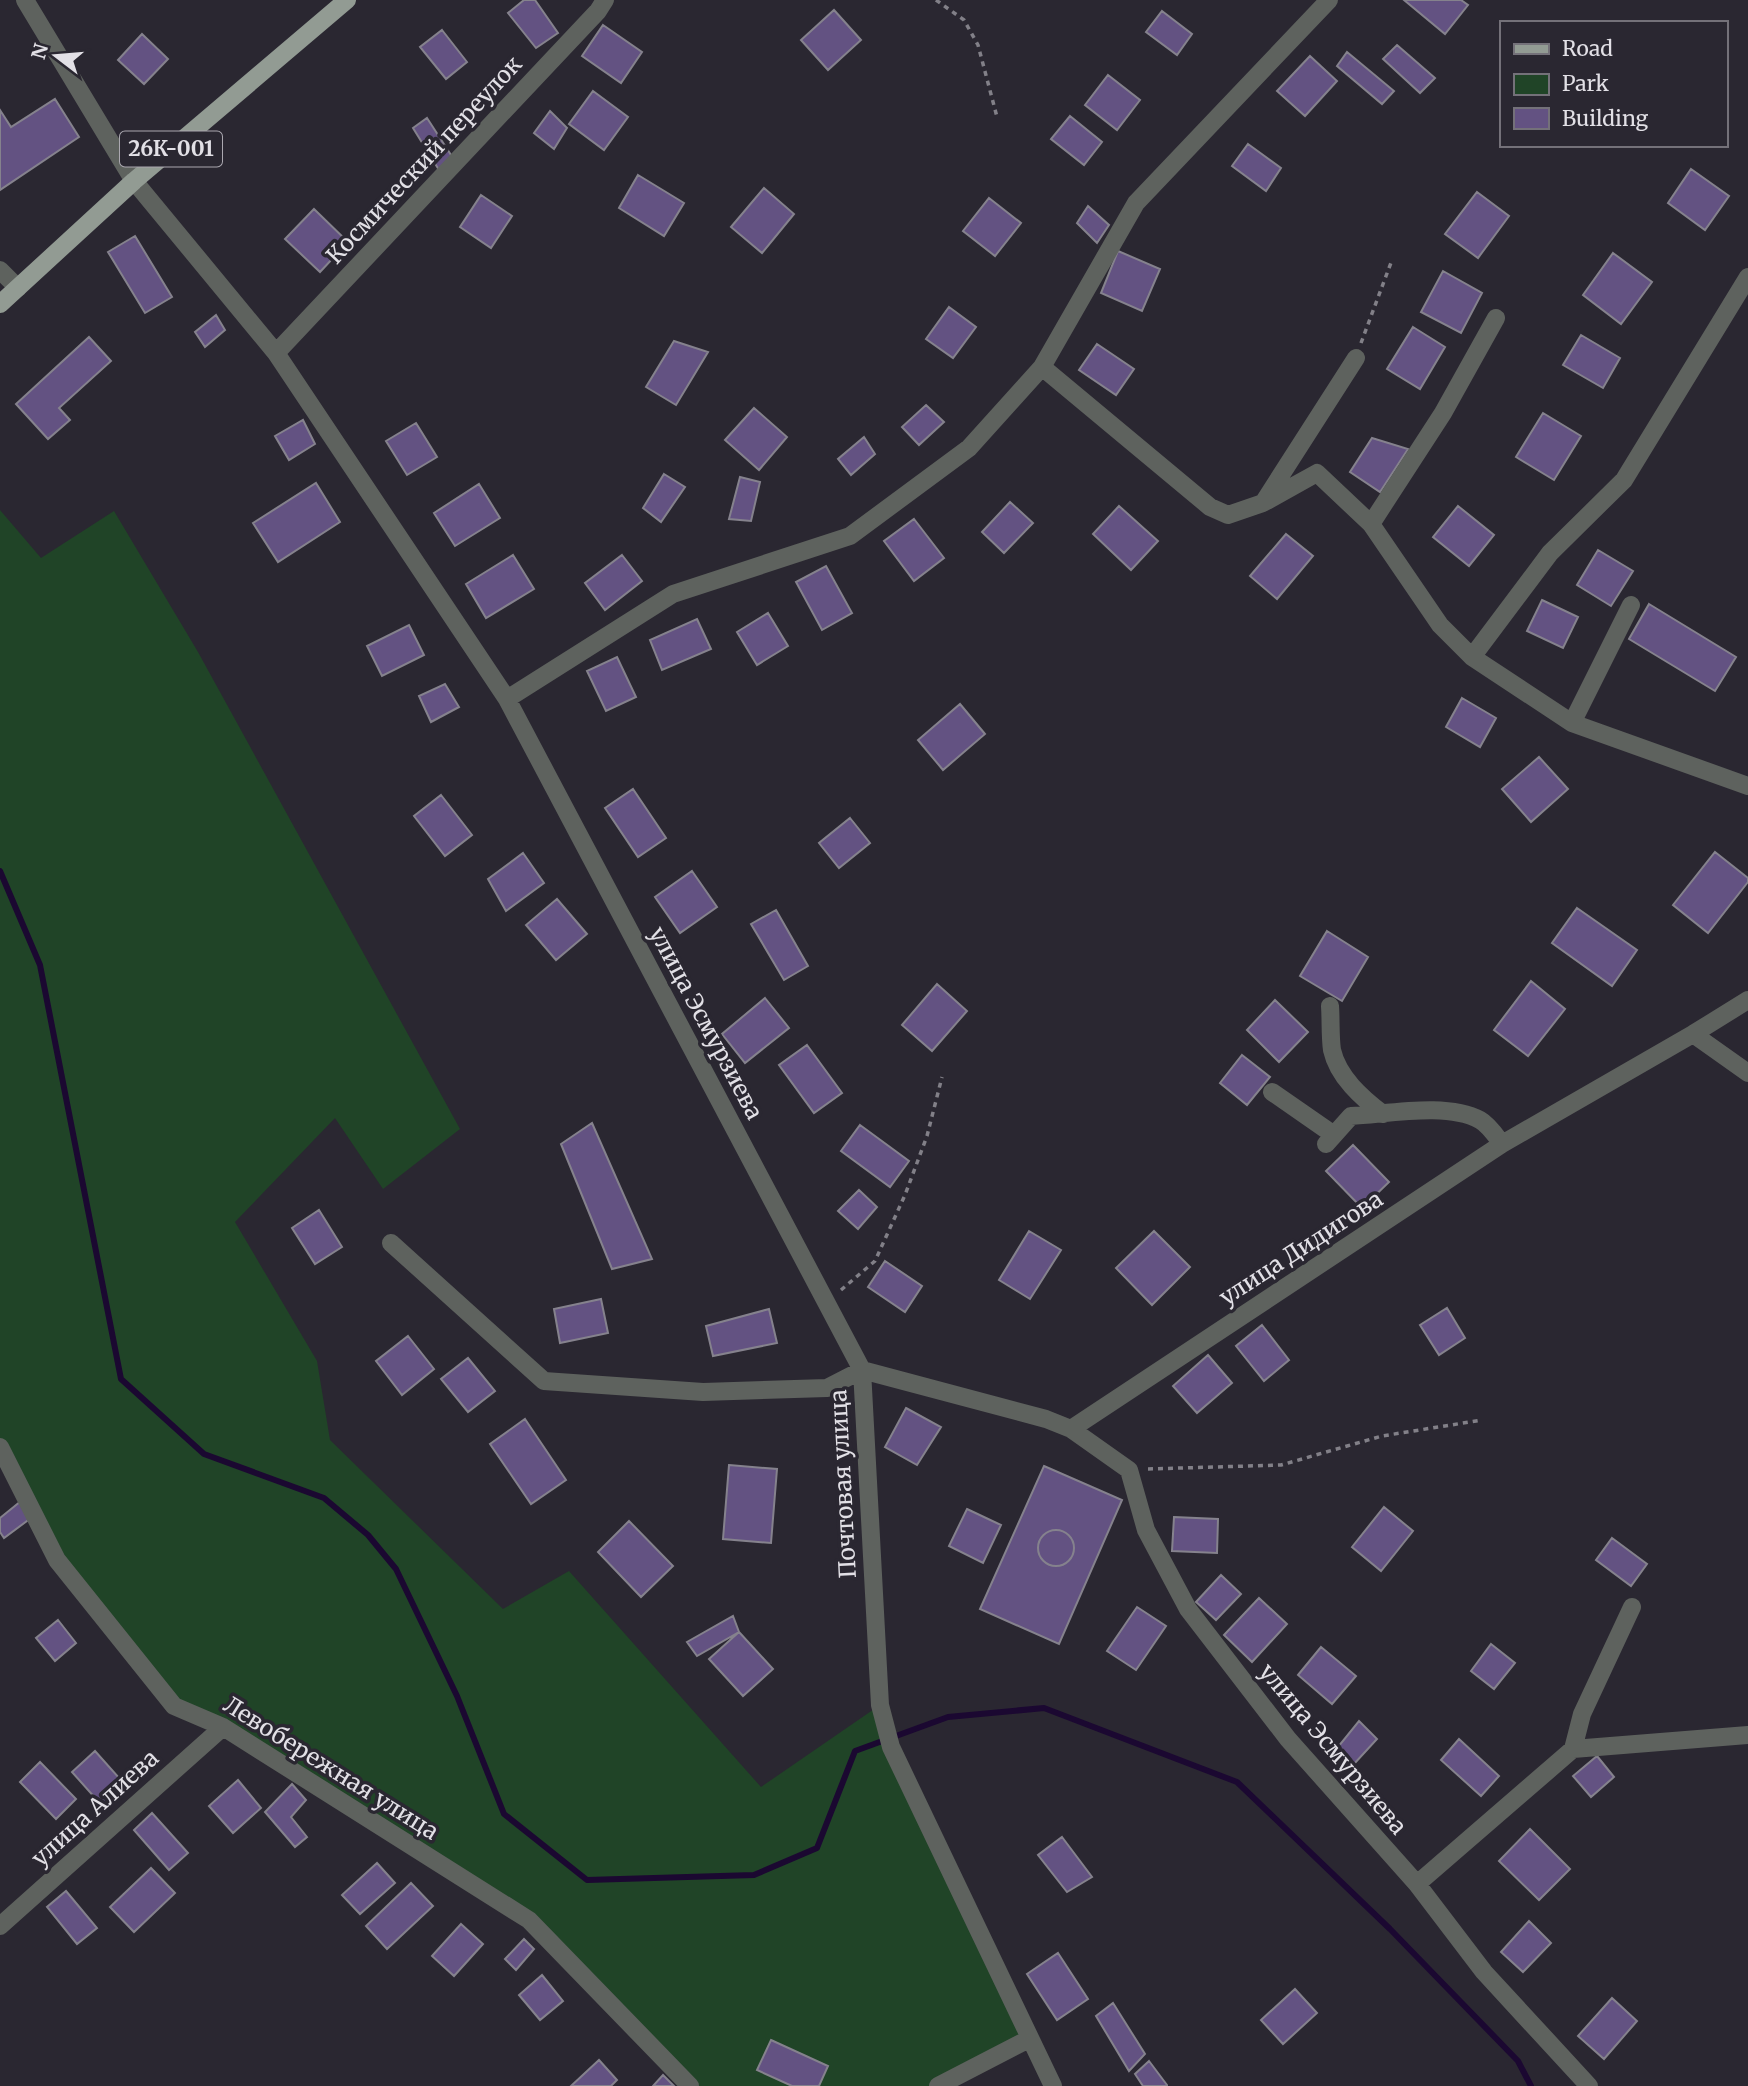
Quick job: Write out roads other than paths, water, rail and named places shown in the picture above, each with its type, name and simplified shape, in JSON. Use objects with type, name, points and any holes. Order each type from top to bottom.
[{"type":"main road","name":"26К-001","points":[[0,304],[134,181],[347,0]]},
{"type":"street","name":"улица Эсмурзиева","points":[[25,0],[134,181],[276,353],[507,699],[862,1370]]},
{"type":"street","name":"Космический переулок","points":[[276,353],[598,11],[605,0]]},
{"type":"street","points":[[507,699],[673,594],[850,536],[969,448],[1042,367],[1136,203],[1329,0]]},
{"type":"street","points":[[0,270],[18,288]]},
{"type":"street","points":[[1472,657],[1550,553],[1624,480],[1748,277]]},
{"type":"street","points":[[1371,524],[1443,413],[1496,318]]},
{"type":"street","points":[[1263,503],[1356,358]]},
{"type":"street","points":[[1042,367],[1210,507],[1228,514],[1263,503],[1317,473],[1371,524],[1440,625],[1472,657],[1572,723],[1748,786]]},
{"type":"street","points":[[1572,723],[1631,605]]},
{"type":"street","name":"улица Дидигова","points":[[1071,1429],[1503,1144],[1748,1000]]},
{"type":"street","points":[[1330,1006],[1332,1051],[1343,1074],[1365,1100],[1383,1114]]},
{"type":"street","points":[[1693,1034],[1748,1073]]},
{"type":"street","points":[[1272,1092],[1330,1140],[1352,1116],[1437,1111],[1462,1113],[1483,1121],[1503,1144]]},
{"type":"street","name":"Почтовая улица","points":[[391,1243],[544,1381],[703,1392],[827,1388],[862,1370],[880,1704],[885,1727],[891,1747],[1052,2086]]},
{"type":"street","points":[[862,1370],[1045,1419],[1071,1429]]},
{"type":"street","name":"улица Эсмурзиева","points":[[1071,1429],[1129,1470],[1146,1530],[1188,1609],[1289,1739],[1417,1884],[1484,1972],[1589,2086]]},
{"type":"street","name":"Левобережная улица","points":[[0,1447],[57,1560],[174,1706],[223,1727],[529,1920],[690,2086]]},
{"type":"street","points":[[1417,1884],[1573,1749],[1582,1714],[1632,1607]]},
{"type":"street","name":"улица Алиева","points":[[0,1926],[223,1727]]},
{"type":"street","points":[[1573,1749],[1748,1735]]},
{"type":"street","points":[[938,2086],[1029,2039]]},
{"type":"waterway","points":[[0,871],[40,965],[121,1379],[204,1454],[324,1498],[368,1535],[396,1569],[457,1696],[504,1814],[587,1880],[754,1875],[817,1848],[855,1751],[948,1717],[1044,1708],[1237,1782],[1390,1929],[1518,2061],[1531,2086]]}]
